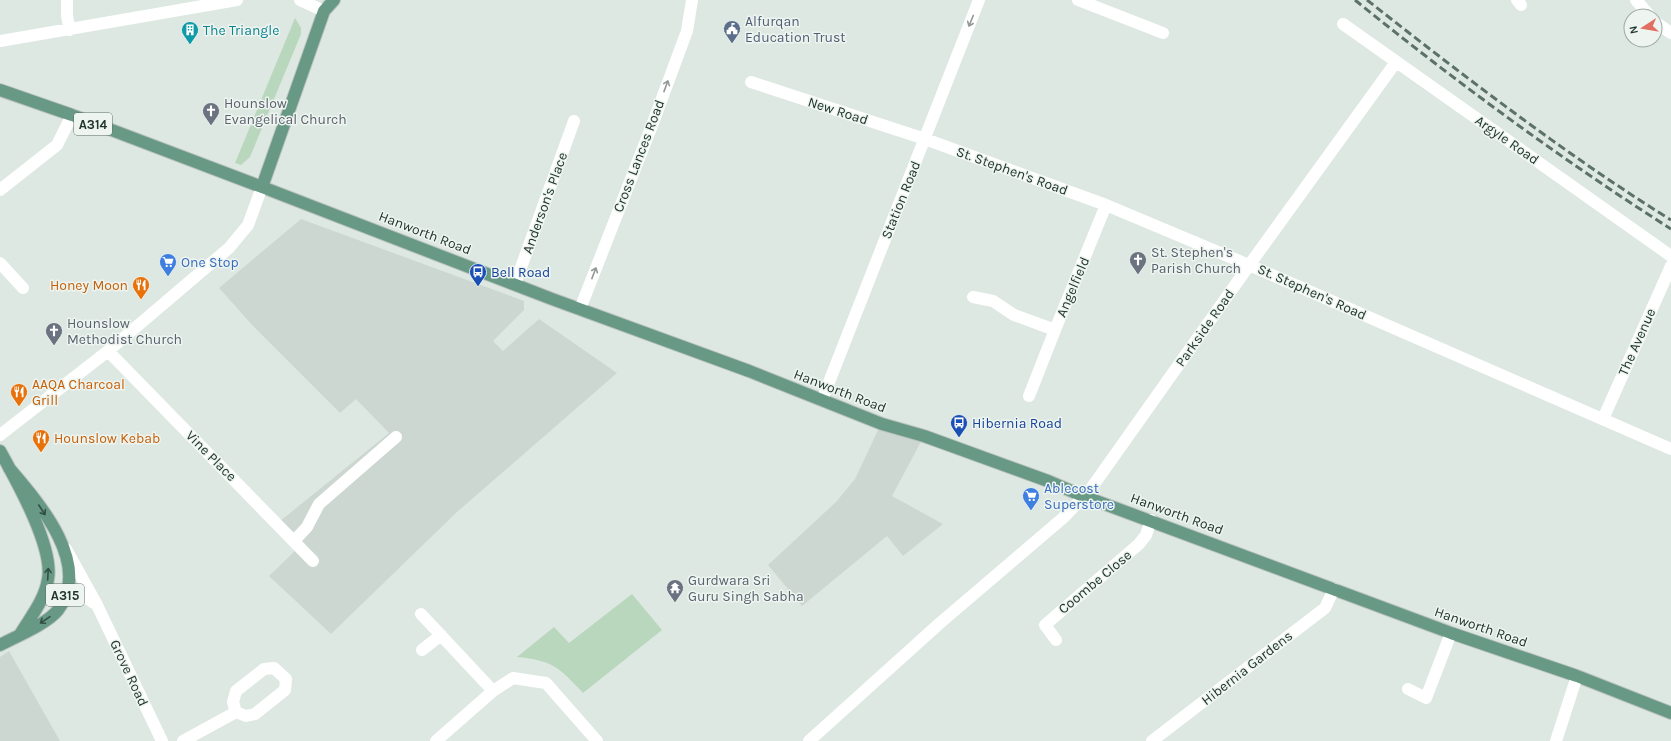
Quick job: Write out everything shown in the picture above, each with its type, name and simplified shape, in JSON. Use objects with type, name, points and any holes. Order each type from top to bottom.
[{"type":"main road","points":[[262,187],[324,11],[334,0]]},
{"type":"main road","name":"Hanworth Road","points":[[0,90],[72,115],[882,424],[931,439],[1048,481],[1083,496],[1151,520],[1451,633],[1577,676],[1671,712]]},
{"type":"main road","name":"A315","points":[[0,451],[41,535],[48,554],[49,577],[43,598],[20,634]]},
{"type":"main road","name":"A315","points":[[0,645],[44,621],[57,611],[68,590],[69,566],[58,535],[34,498],[9,468]]},
{"type":"street","points":[[67,0],[67,16],[70,30]]},
{"type":"street","points":[[0,41],[237,0]]},
{"type":"street","points":[[300,0],[324,11]]},
{"type":"street","name":"Cross Lances Road","points":[[580,309],[651,128],[687,31],[692,0]]},
{"type":"street","name":"Station Road","points":[[822,400],[926,139],[979,0]]},
{"type":"street","points":[[1078,0],[1163,33]]},
{"type":"street","points":[[1636,0],[1643,8]]},
{"type":"street","name":"Argyle Road","points":[[1343,24],[1671,256]]},
{"type":"street","name":"Parkside Road","points":[[1083,496],[1090,490],[1249,265],[1396,62]]},
{"type":"street","name":"New Road","points":[[752,82],[926,139]]},
{"type":"street","points":[[0,190],[57,146],[72,115]]},
{"type":"street","name":"Anderson's Place","points":[[515,284],[574,121]]},
{"type":"street","name":"St. Stephen's Road","points":[[926,139],[1106,206],[1249,265],[1671,449]]},
{"type":"street","points":[[0,435],[108,351],[229,248],[248,225],[262,187]]},
{"type":"street","name":"Angelfield","points":[[973,297],[993,302],[1014,315],[1054,330],[1106,206]]},
{"type":"street","points":[[0,263],[23,288]]},
{"type":"street","name":"The Avenue","points":[[1603,419],[1671,266]]},
{"type":"street","points":[[1029,396],[1054,330]]},
{"type":"street","name":"Vine Place","points":[[108,351],[313,561]]},
{"type":"street","points":[[294,541],[307,527],[319,504],[396,437]]},
{"type":"street","points":[[809,741],[940,623],[1063,518],[1083,496]]},
{"type":"street","name":"Coombe Close","points":[[1056,640],[1045,625],[1139,544],[1146,535],[1151,520]]},
{"type":"street","name":"Grove Road","points":[[58,535],[97,605],[162,741]]},
{"type":"street","name":"Hibernia Gardens","points":[[1152,741],[1325,608],[1334,589]]},
{"type":"street","points":[[68,590],[84,596],[97,605]]},
{"type":"street","points":[[422,614],[492,691]]},
{"type":"street","points":[[1408,689],[1426,698],[1451,633]]},
{"type":"street","points":[[422,650],[440,635]]},
{"type":"street","points":[[274,668],[286,679],[285,690],[255,714],[246,716],[236,712],[233,702],[236,691],[264,669],[274,668]]},
{"type":"street","points":[[1556,741],[1577,676]]},
{"type":"street","points":[[436,741],[492,691],[513,678],[546,683],[597,741]]},
{"type":"street","points":[[182,741],[236,712]]},
{"type":"shaded area","points":[[301,219],[524,301],[524,310],[493,341],[503,351],[539,319],[617,373],[457,512],[331,634],[269,576],[296,550],[274,526],[389,433],[356,399],[340,413],[254,327],[219,288]]},
{"type":"shaded area","points":[[880,426],[924,436],[892,496],[943,524],[903,556],[887,536],[802,606],[768,565],[836,502],[855,479]]},
{"type":"shaded area","points":[[9,651],[60,741],[0,741],[0,657]]},
{"type":"green space","points":[[295,18],[301,28],[301,34],[250,157],[241,165],[235,163]]},
{"type":"green space","points":[[632,594],[662,630],[583,693],[561,671],[547,663],[529,658],[517,657],[554,627],[569,643]]},
{"type":"railway","points":[[1355,0],[1432,61],[1510,119],[1589,175],[1671,229]]},
{"type":"railway","points":[[1367,0],[1441,58],[1554,142],[1671,220]]},
{"type":"place","name":"Alfurqan Education Trust","points":[[732,44]]},
{"type":"place","name":"The Triangle","points":[[190,45]]},
{"type":"place","name":"Hounslow Evangelical Church","points":[[211,126]]},
{"type":"place","name":"St. Stephen's Parish Church","points":[[1138,275]]},
{"type":"place","name":"One Stop","points":[[168,277]]},
{"type":"place","name":"Bell Road","points":[[478,287]]},
{"type":"place","name":"Honey Moon","points":[[141,300]]},
{"type":"place","name":"Hounslow Methodist Church","points":[[54,346]]},
{"type":"place","name":"AAQA Charcoal Grill","points":[[19,407]]},
{"type":"place","name":"Hibernia Road","points":[[959,438]]},
{"type":"place","name":"Hounslow Kebab","points":[[41,453]]},
{"type":"place","name":"Ablecost Superstore","points":[[1031,511]]},
{"type":"place","name":"Gurdwara Sri Guru Singh Sabha","points":[[675,603]]}]
